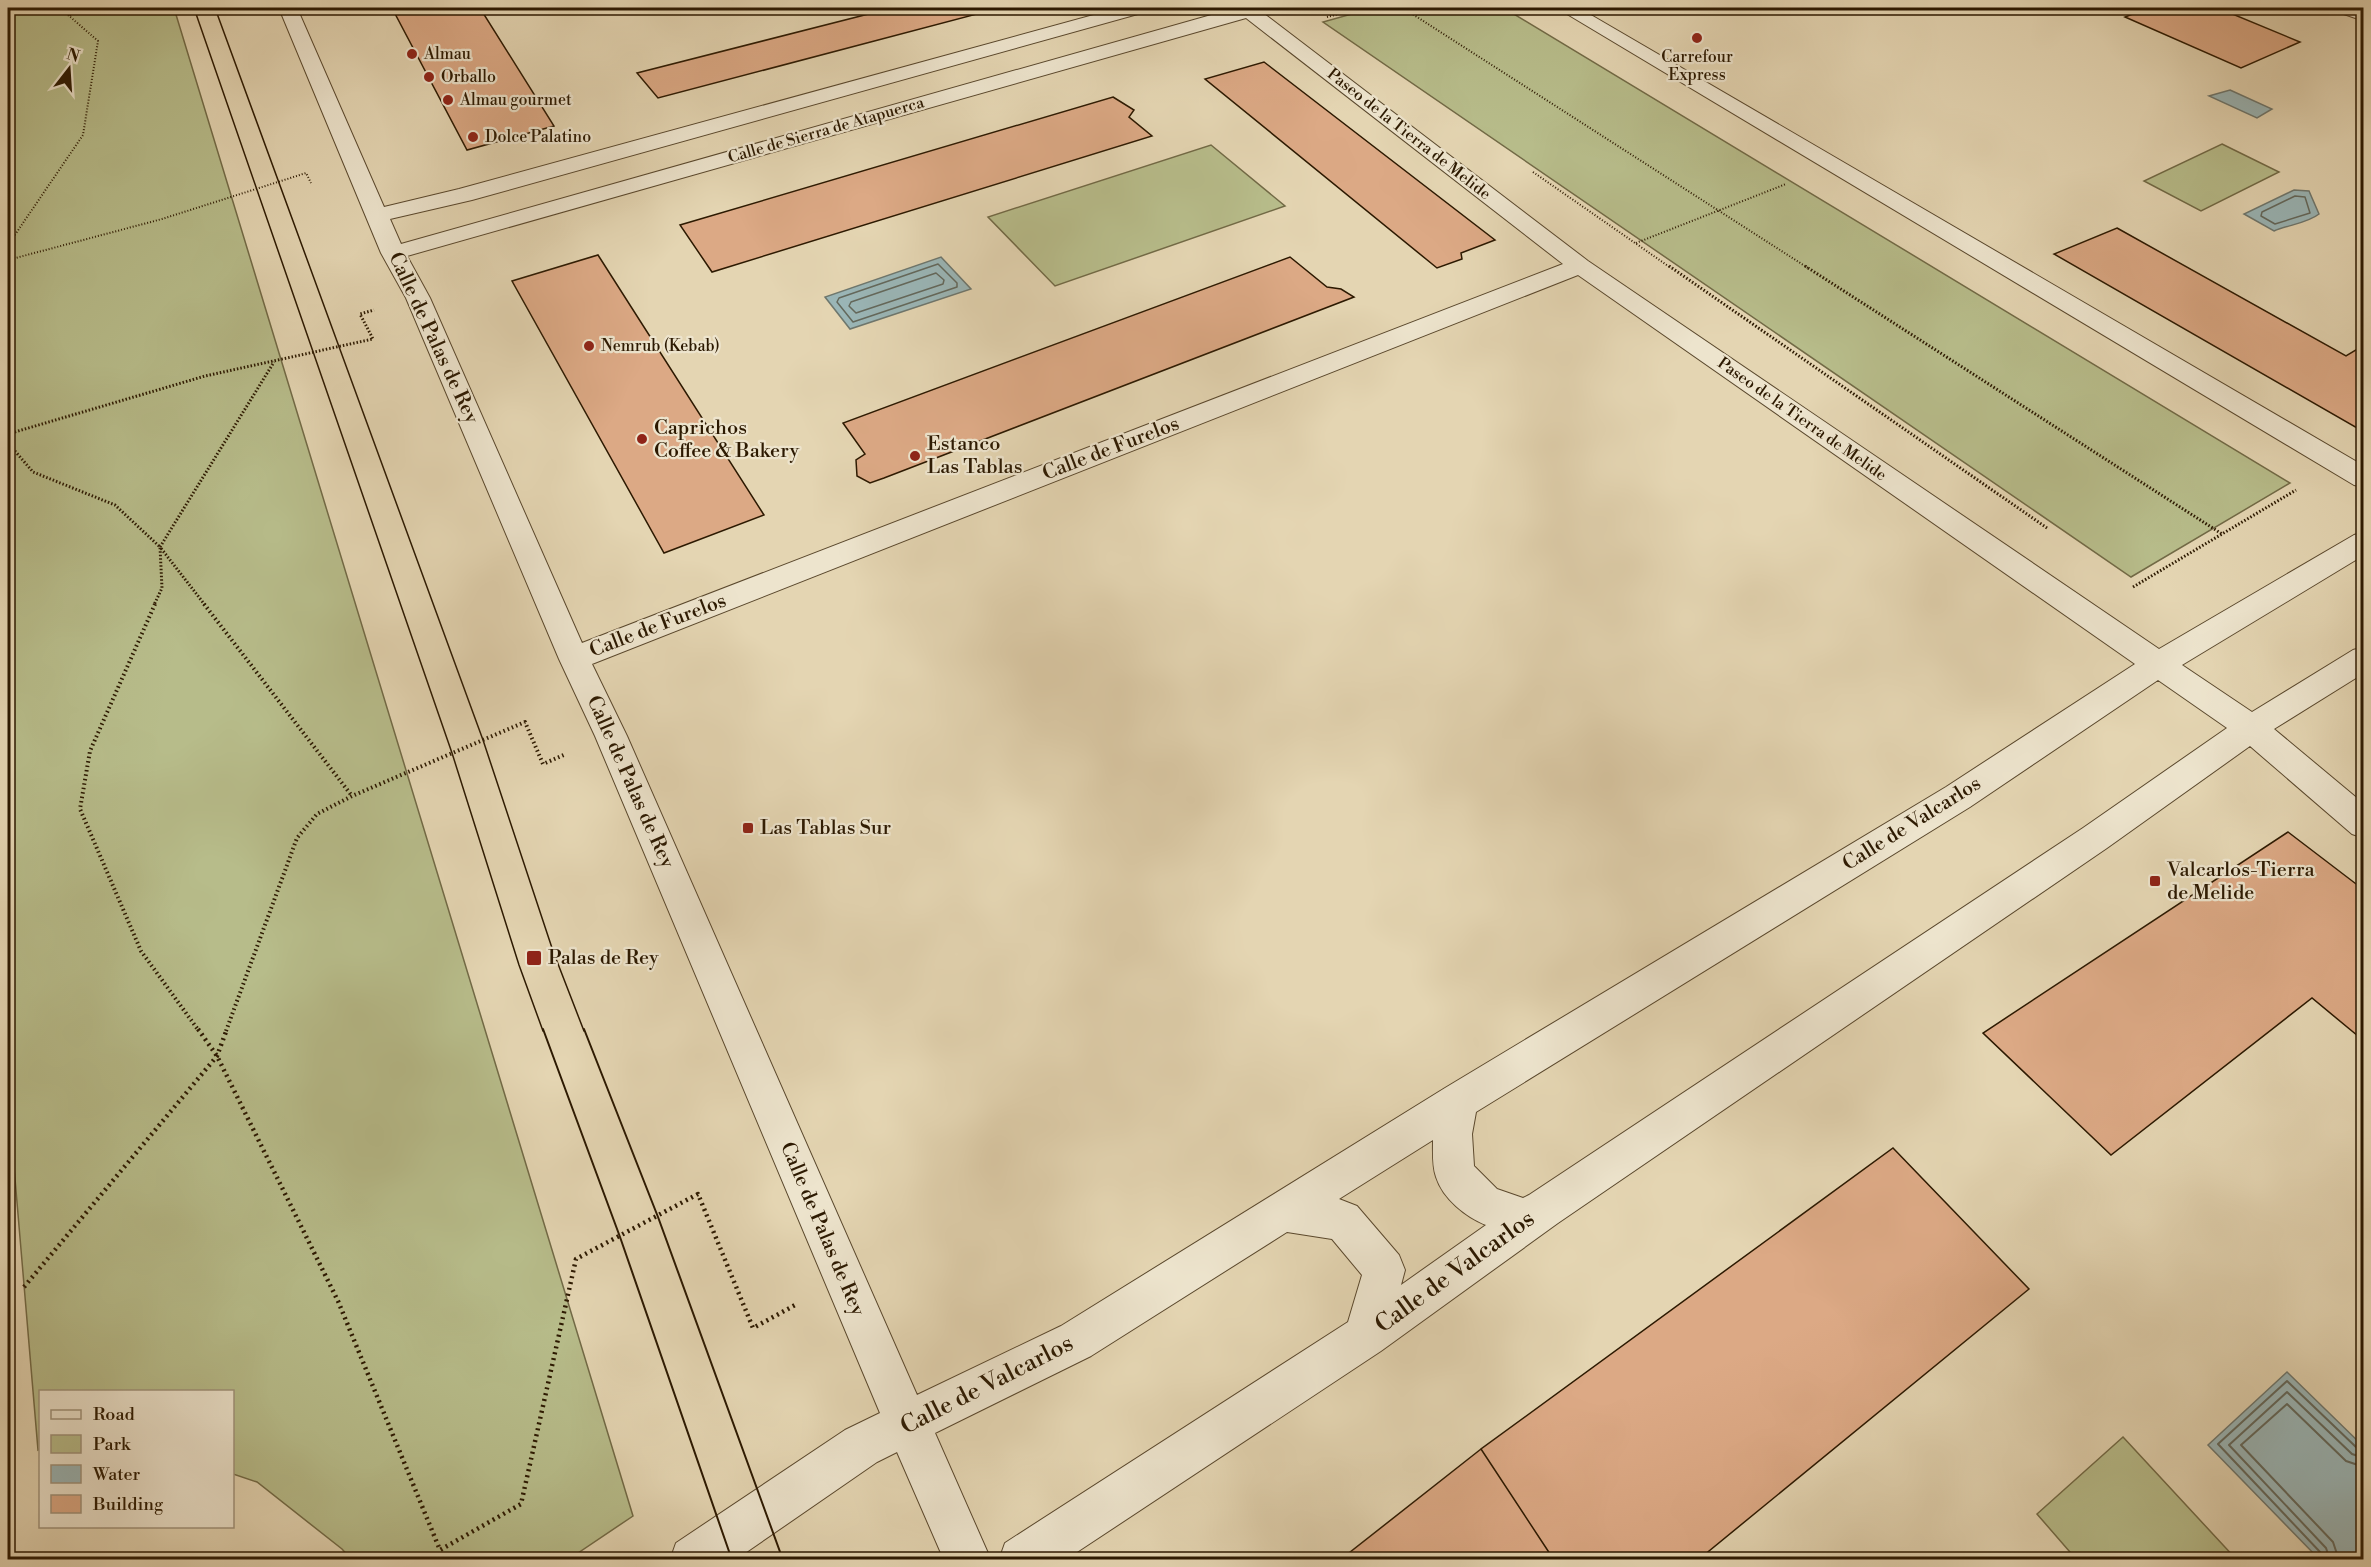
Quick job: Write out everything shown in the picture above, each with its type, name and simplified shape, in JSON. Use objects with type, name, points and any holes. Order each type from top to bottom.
[{"type":"street","name":"Calle de Palas de Rey","points":[[288,8],[393,253],[418,298],[574,658],[611,736],[843,1279],[968,1560]]},
{"type":"street","name":"Calle de Sierra de Atapuerca","points":[[377,215],[464,195],[1138,8]]},
{"type":"street","name":"Calle de Sierra de Atapuerca","points":[[393,253],[1251,8]]},
{"type":"street","name":"Paseo de la Tierra de Melide","points":[[1251,8],[1580,266],[2251,728],[2364,824]]},
{"type":"street","points":[[1566,8],[2364,478]]},
{"type":"street","points":[[2345,8],[2364,15]]},
{"type":"street","name":"Calle de Furelos","points":[[574,658],[1580,266]]},
{"type":"street","name":"Calle de Valcarlos","points":[[693,1560],[861,1446],[1076,1341],[1459,1101],[1958,797],[2157,665],[2364,542]]},
{"type":"street","name":"Calle de Valcarlos","points":[[1022,1560],[1366,1336],[1544,1209],[2095,838],[2251,728],[2364,658]]},
{"type":"street","name":"Calle de Valcarlos","points":[[1459,1101],[1452,1134],[1455,1175],[1484,1204],[1524,1218],[1544,1209]]},
{"type":"street","name":"Calle de Valcarlos","points":[[1283,1211],[1343,1220],[1384,1270],[1366,1336]]},
{"type":"path","points":[[8,245],[83,135],[98,41],[60,8]]},
{"type":"path","points":[[70,16],[76,8]]},
{"type":"path","points":[[1323,18],[1361,8]]},
{"type":"path","points":[[1403,8],[2222,534]]},
{"type":"path","points":[[1517,8],[1527,14]]},
{"type":"path","points":[[1529,169],[2054,532]]},
{"type":"path","points":[[8,260],[162,219],[306,173],[315,190],[360,178]]},
{"type":"path","points":[[1635,243],[1790,182]]},
{"type":"path","points":[[8,434],[205,376],[373,339],[360,314],[418,298]]},
{"type":"path","points":[[274,362],[160,547],[162,588],[90,751],[80,809],[141,951],[218,1056],[338,1301],[440,1550],[521,1504],[576,1259],[698,1194],[753,1328],[843,1279]]},
{"type":"path","points":[[8,443],[33,472],[115,505],[160,547],[352,796]]},
{"type":"path","points":[[2126,582],[2134,588],[2305,485]]},
{"type":"path","points":[[24,1287],[218,1056],[297,838],[317,814],[352,796],[525,722],[543,764],[611,736]]},
{"type":"green space","points":[[8,8],[174,8],[633,1516],[569,1559],[351,1559],[342,1549],[257,1482],[234,1474],[234,1390],[39,1390],[38,1450],[8,1096]]},
{"type":"green space","points":[[1373,8],[1504,8],[2290,483],[2131,577],[1323,22]]},
{"type":"green space","points":[[2222,144],[2279,172],[2201,211],[2144,181]]},
{"type":"green space","points":[[1211,145],[1285,206],[1055,286],[988,217]]},
{"type":"green space","points":[[2123,1437],[2236,1559],[2076,1559],[2037,1514]]},
{"type":"water","points":[[2230,90],[2272,109],[2257,118],[2209,96]]},
{"type":"water","points":[[2294,190],[2309,191],[2319,214],[2309,220],[2274,231],[2244,214]]},
{"type":"water","points":[[941,257],[971,289],[850,329],[825,297]]},
{"type":"water","points":[[2287,1372],[2363,1446],[2363,1559],[2319,1559],[2208,1445]]},
{"type":"building","points":[[392,8],[480,8],[554,126],[467,150]]},
{"type":"building","points":[[892,8],[970,8],[977,14],[658,98],[637,73]]},
{"type":"building","points":[[2148,8],[2218,8],[2300,42],[2241,68],[2125,17]]},
{"type":"building","points":[[1264,62],[1495,240],[1461,253],[1462,259],[1437,268],[1205,79]]},
{"type":"building","points":[[1113,97],[1134,110],[1129,117],[1152,136],[712,272],[680,225]]},
{"type":"building","points":[[2117,228],[2346,356],[2364,345],[2364,432],[2054,254]]},
{"type":"building","points":[[598,255],[764,515],[664,553],[512,281]]},
{"type":"building","points":[[1290,257],[1327,287],[1341,289],[1354,297],[884,478],[870,483],[857,476],[856,460],[865,454],[843,423]]},
{"type":"building","points":[[2288,832],[2364,890],[2364,1041],[2312,998],[2111,1155],[1983,1033]]},
{"type":"building","points":[[1893,1148],[2029,1289],[1698,1560],[1554,1560],[1481,1449]]},
{"type":"building","points":[[1481,1449],[1554,1560],[1340,1560]]},
{"type":"tram line","points":[[194,8],[452,753],[519,965],[543,1031]]},
{"type":"tram line","points":[[215,8],[483,740],[553,951],[584,1031]]},
{"type":"tram line","points":[[543,1029],[620,1237],[732,1560]]},
{"type":"tram line","points":[[584,1029],[658,1217],[783,1560]]},
{"type":"place","name":"Carrefour Express","points":[[1697,38]]},
{"type":"place","name":"Almau","points":[[412,54]]},
{"type":"place","name":"Orballo","points":[[429,77]]},
{"type":"place","name":"Almau gourmet","points":[[448,100]]},
{"type":"place","name":"Dolce Palatino","points":[[473,137]]},
{"type":"place","name":"Nemrub (Kebab)","points":[[589,346]]},
{"type":"place","name":"Caprichos Coffee & Bakery","points":[[642,439]]},
{"type":"place","name":"Estanco Las Tablas","points":[[915,456]]},
{"type":"place","name":"Las Tablas Sur","points":[[748,828]]},
{"type":"place","name":"Valcarlos-Tierra de Melide","points":[[2155,881]]},
{"type":"place","name":"Palas de Rey","points":[[534,958]]}]
